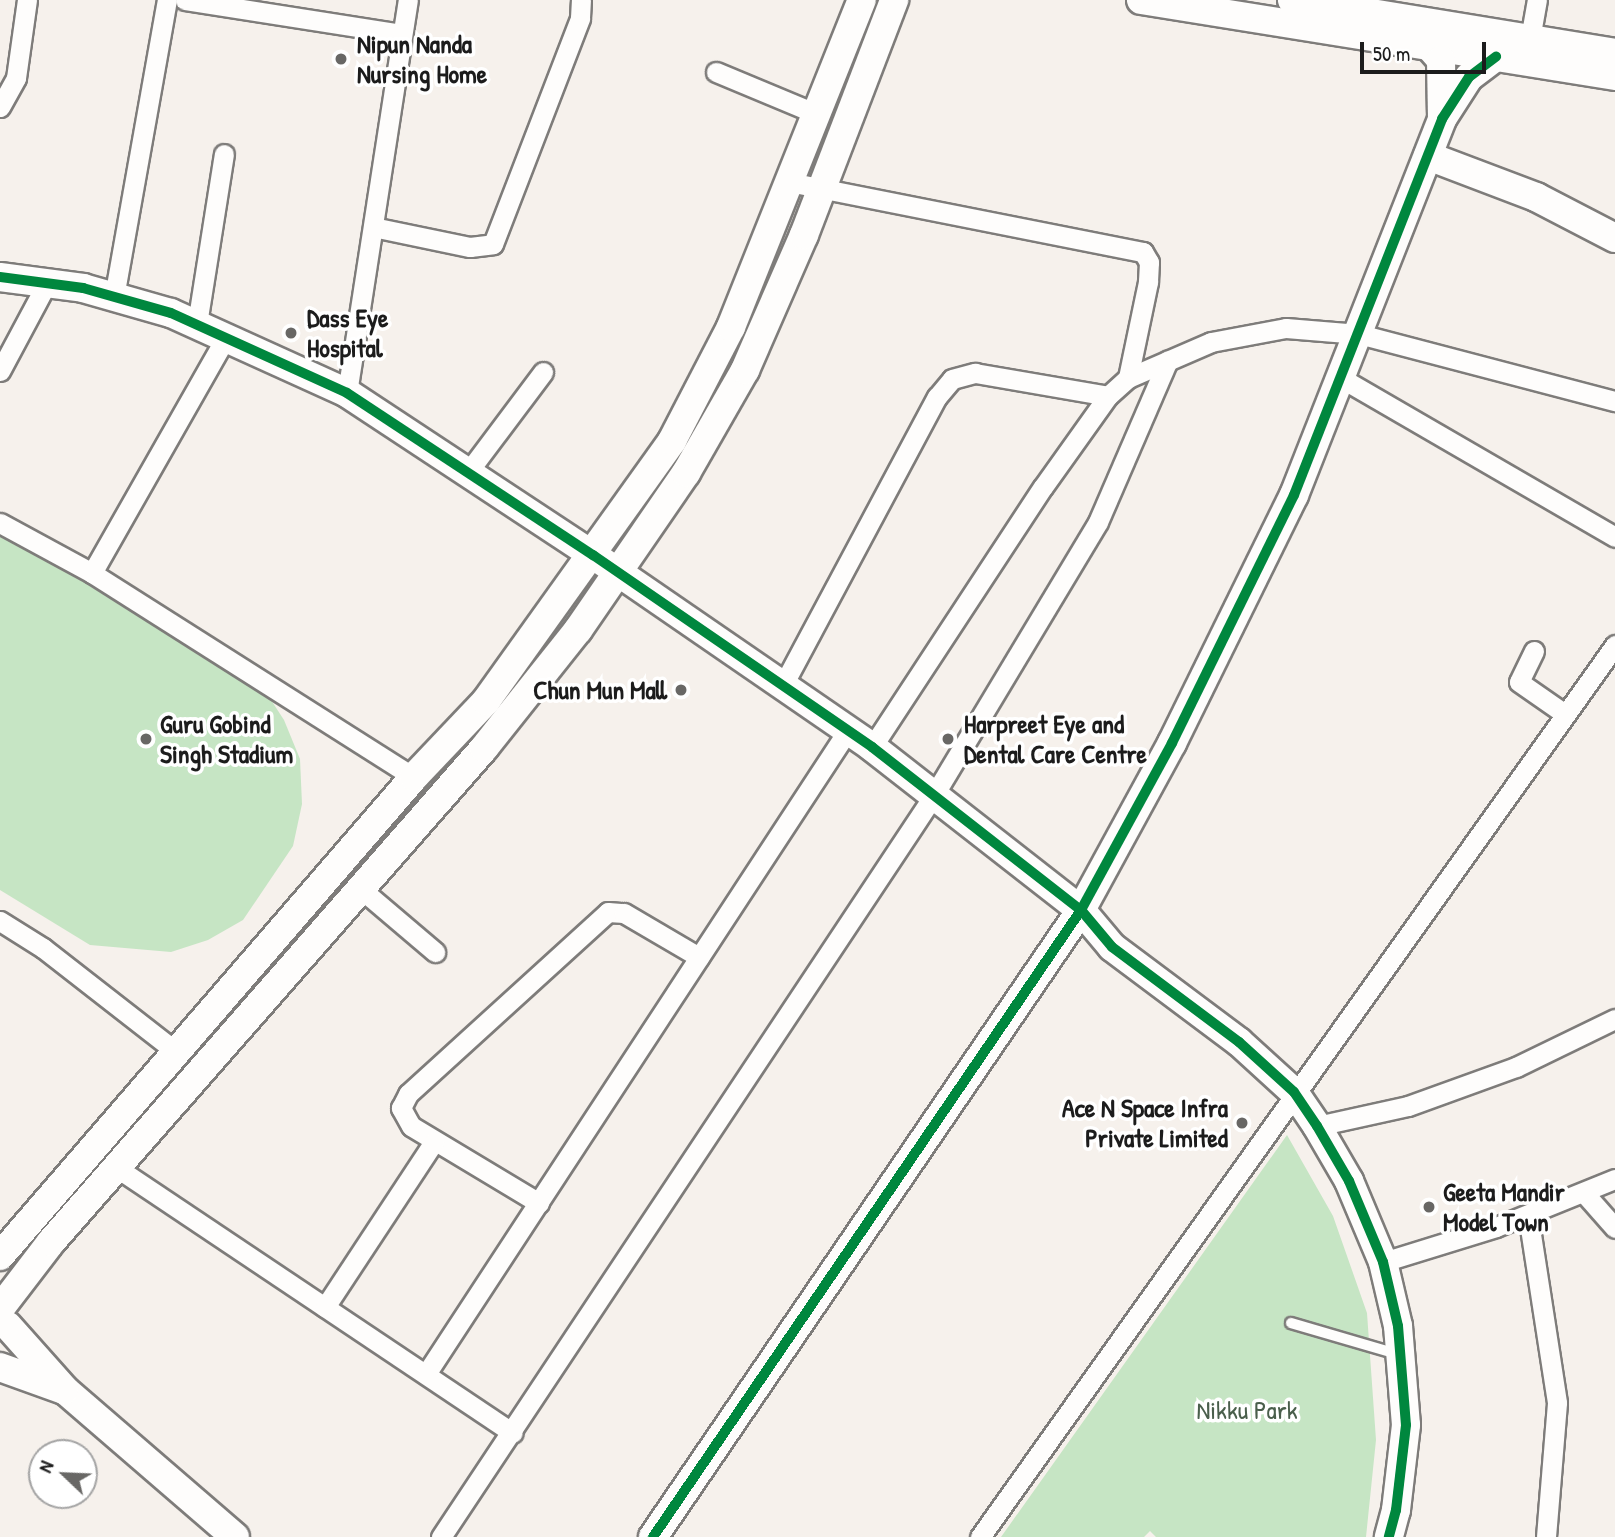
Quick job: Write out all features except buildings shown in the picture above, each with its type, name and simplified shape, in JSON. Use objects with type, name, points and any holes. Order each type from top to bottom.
[{"type":"street","points":[[0,107],[16,78],[27,0]]},
{"type":"street","points":[[114,297],[167,0]]},
{"type":"street","points":[[185,0],[401,34]]},
{"type":"street","points":[[346,393],[408,0]]},
{"type":"street","points":[[373,227],[470,247],[493,244],[580,18],[581,0]]},
{"type":"street","points":[[0,1256],[179,1054],[414,778],[486,701],[672,441],[731,327],[862,0]]},
{"type":"street","points":[[0,1353],[3,1312],[156,1122],[484,748],[578,630],[685,473],[745,370],[822,188],[894,0]]},
{"type":"street","points":[[1141,0],[1615,76]]},
{"type":"street","points":[[1292,0],[1615,53]]},
{"type":"street","points":[[1530,39],[1537,0]]},
{"type":"street","points":[[1429,46],[1441,60],[1442,119]]},
{"type":"street","points":[[653,1537],[1081,911],[1172,743],[1294,495],[1442,119],[1469,77],[1496,57]]},
{"type":"street","points":[[716,72],[817,114]]},
{"type":"street","points":[[197,324],[223,154]]},
{"type":"street","points":[[1428,156],[1536,197],[1615,238]]},
{"type":"street","points":[[789,182],[1143,252],[1149,262],[1148,282],[1128,378]]},
{"type":"street","points":[[0,277],[114,297],[197,324],[227,335],[346,393],[593,555],[872,747],[1081,911],[1112,947],[1204,1013],[1294,1092],[1349,1181],[1383,1262],[1401,1355],[1406,1425],[1396,1510],[1389,1537]]},
{"type":"street","points":[[0,371],[46,285]]},
{"type":"street","points":[[872,747],[1108,396],[1128,378],[1168,360],[1254,331],[1286,328],[1359,334],[1615,401]]},
{"type":"street","points":[[92,573],[227,335]]},
{"type":"street","points":[[441,1537],[513,1433],[934,796],[1098,522],[1168,360]]},
{"type":"street","points":[[468,472],[543,372]]},
{"type":"street","points":[[783,685],[937,397],[952,379],[975,373],[1108,396]]},
{"type":"street","points":[[1341,378],[1615,537]]},
{"type":"street","points":[[0,523],[92,573],[414,778]]},
{"type":"street","points":[[980,1537],[1294,1092],[1615,645]]},
{"type":"street","points":[[1534,651],[1519,682],[1565,714]]},
{"type":"street","points":[[426,1374],[848,730]]},
{"type":"street","points":[[362,890],[435,953]]},
{"type":"street","points":[[539,1202],[434,1142],[403,1117],[401,1108],[408,1094],[608,912],[624,913],[699,957]]},
{"type":"street","points":[[0,921],[43,948],[179,1054]]},
{"type":"street","points":[[1317,1126],[1408,1106],[1516,1067],[1615,1019]]},
{"type":"street","points":[[133,1107],[156,1122]]},
{"type":"street","points":[[325,1307],[434,1142]]},
{"type":"street","points":[[117,1168],[513,1433]]},
{"type":"street","points":[[1383,1262],[1528,1215],[1585,1194],[1615,1179]]},
{"type":"street","points":[[1585,1194],[1615,1228]]},
{"type":"street","points":[[1528,1215],[1557,1403],[1546,1537]]},
{"type":"street","points":[[3,1312],[66,1391],[235,1537]]},
{"type":"street","points":[[0,1367],[66,1391]]},
{"type":"lane","points":[[1291,1323],[1401,1355]]},
{"type":"green space","name":"Guru Gobind Singh Stadium","points":[[0,531],[260,683],[284,720],[300,759],[302,804],[293,846],[243,920],[208,940],[171,952],[90,945],[0,890]]},
{"type":"green space","name":"Nikku Park","points":[[1287,1135],[1333,1216],[1367,1313],[1376,1440],[1366,1537],[1156,1537],[1150,1531],[1144,1537],[1001,1537]]},
{"type":"cycle path","points":[[653,1537],[1081,910],[1172,743],[1294,495],[1442,119],[1469,77],[1496,57]]},
{"type":"cycle path","points":[[0,277],[83,288],[171,313],[347,393],[593,555],[872,747],[1081,910],[1112,947],[1239,1042],[1294,1092],[1317,1126],[1349,1181],[1383,1262],[1398,1326],[1406,1425],[1396,1510],[1389,1537]]},
{"type":"place","name":"Nipun Nanda Nursing Home","points":[[341,59]]},
{"type":"place","name":"Dass Eye Hospital","points":[[291,333]]},
{"type":"place","name":"Chun Mun Mall","points":[[681,690]]},
{"type":"place","name":"Guru Gobind Singh Stadium","points":[[146,739]]},
{"type":"place","name":"Harpreet Eye and Dental Care Centre","points":[[948,739]]},
{"type":"place","name":"Ace N Space Infra Private Limited","points":[[1242,1123]]},
{"type":"place","name":"Geeta Mandir Model Town","points":[[1429,1207]]}]
